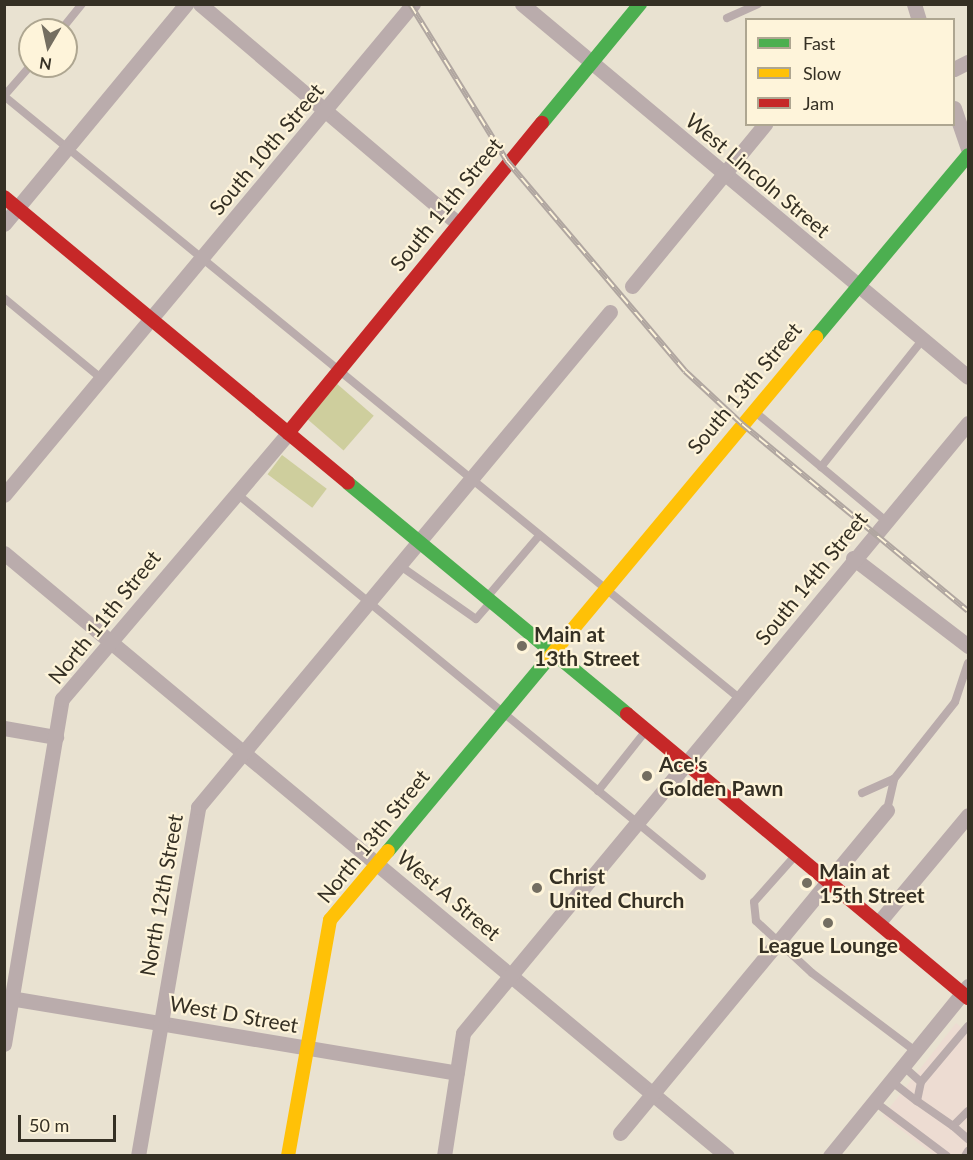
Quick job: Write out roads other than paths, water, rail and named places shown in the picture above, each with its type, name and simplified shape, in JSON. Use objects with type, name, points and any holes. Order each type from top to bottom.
[{"type":"street","points":[[4,224],[186,4]]},
{"type":"street","points":[[200,4],[457,223]]},
{"type":"street","name":"South 10th Street","points":[[4,495],[413,4]]},
{"type":"street","name":"West Lincoln Street","points":[[522,4],[969,377]]},
{"type":"street","name":"South 11th Street","points":[[288,433],[590,60],[640,4]]},
{"type":"street","points":[[955,69],[969,62]]},
{"type":"street","points":[[955,111],[969,149]]},
{"type":"street","points":[[632,286],[763,126]]},
{"type":"street","name":"South 13th Street","points":[[554,650],[969,155]]},
{"type":"street","points":[[4,197],[554,650],[879,922],[967,992],[915,1051],[830,1155]]},
{"type":"street","name":"North 12th Street","points":[[138,1155],[198,807],[610,312]]},
{"type":"street","name":"South 14th Street","points":[[444,1155],[463,1033],[853,558],[969,423]]},
{"type":"street","name":"North 11th Street","points":[[4,1044],[8,997],[62,699],[288,433]]},
{"type":"street","name":"West A Street","points":[[4,553],[727,1155]]},
{"type":"street","points":[[853,558],[969,646]]},
{"type":"street","name":"North 13th Street","points":[[288,1155],[330,920],[554,650]]},
{"type":"street","points":[[4,728],[56,737]]},
{"type":"street","points":[[620,1133],[887,810]]},
{"type":"street","points":[[879,922],[969,815]]},
{"type":"street","name":"West D Street","points":[[8,997],[457,1073]]},
{"type":"lane","points":[[71,18],[82,4]]},
{"type":"lane","points":[[727,18],[758,4]]},
{"type":"lane","points":[[20,78],[4,96],[538,537],[739,698]]},
{"type":"lane","points":[[4,298],[102,379]]},
{"type":"lane","points":[[821,467],[923,339]]},
{"type":"lane","points":[[753,410],[885,520]]},
{"type":"lane","points":[[236,493],[702,876]]},
{"type":"lane","points":[[399,565],[476,619],[538,537]]},
{"type":"lane","points":[[887,810],[894,779],[951,707],[969,663]]},
{"type":"lane","points":[[598,791],[648,729]]},
{"type":"lane","points":[[862,793],[894,779]]},
{"type":"lane","points":[[798,853],[751,909],[778,943],[915,1051]]},
{"type":"lane","points":[[917,1101],[921,1082],[969,1026]]},
{"type":"lane","points":[[903,1066],[921,1082]]},
{"type":"lane","points":[[891,1081],[969,1139]]},
{"type":"lane","points":[[874,1101],[947,1155]]},
{"type":"lane","points":[[953,1126],[969,1111]]},
{"type":"lane","points":[[965,1155],[969,1151]]},
{"type":"railway","points":[[410,4],[507,161],[685,371],[742,424],[968,611]]},
{"type":"place","name":"Main at 13th Street","points":[[522,646]]},
{"type":"place","name":"Ace's Golden Pawn","points":[[647,776]]},
{"type":"place","name":"Main at 15th Street","points":[[807,883]]},
{"type":"place","name":"Christ United Church","points":[[537,888]]},
{"type":"place","name":"League Lounge","points":[[828,923]]}]
